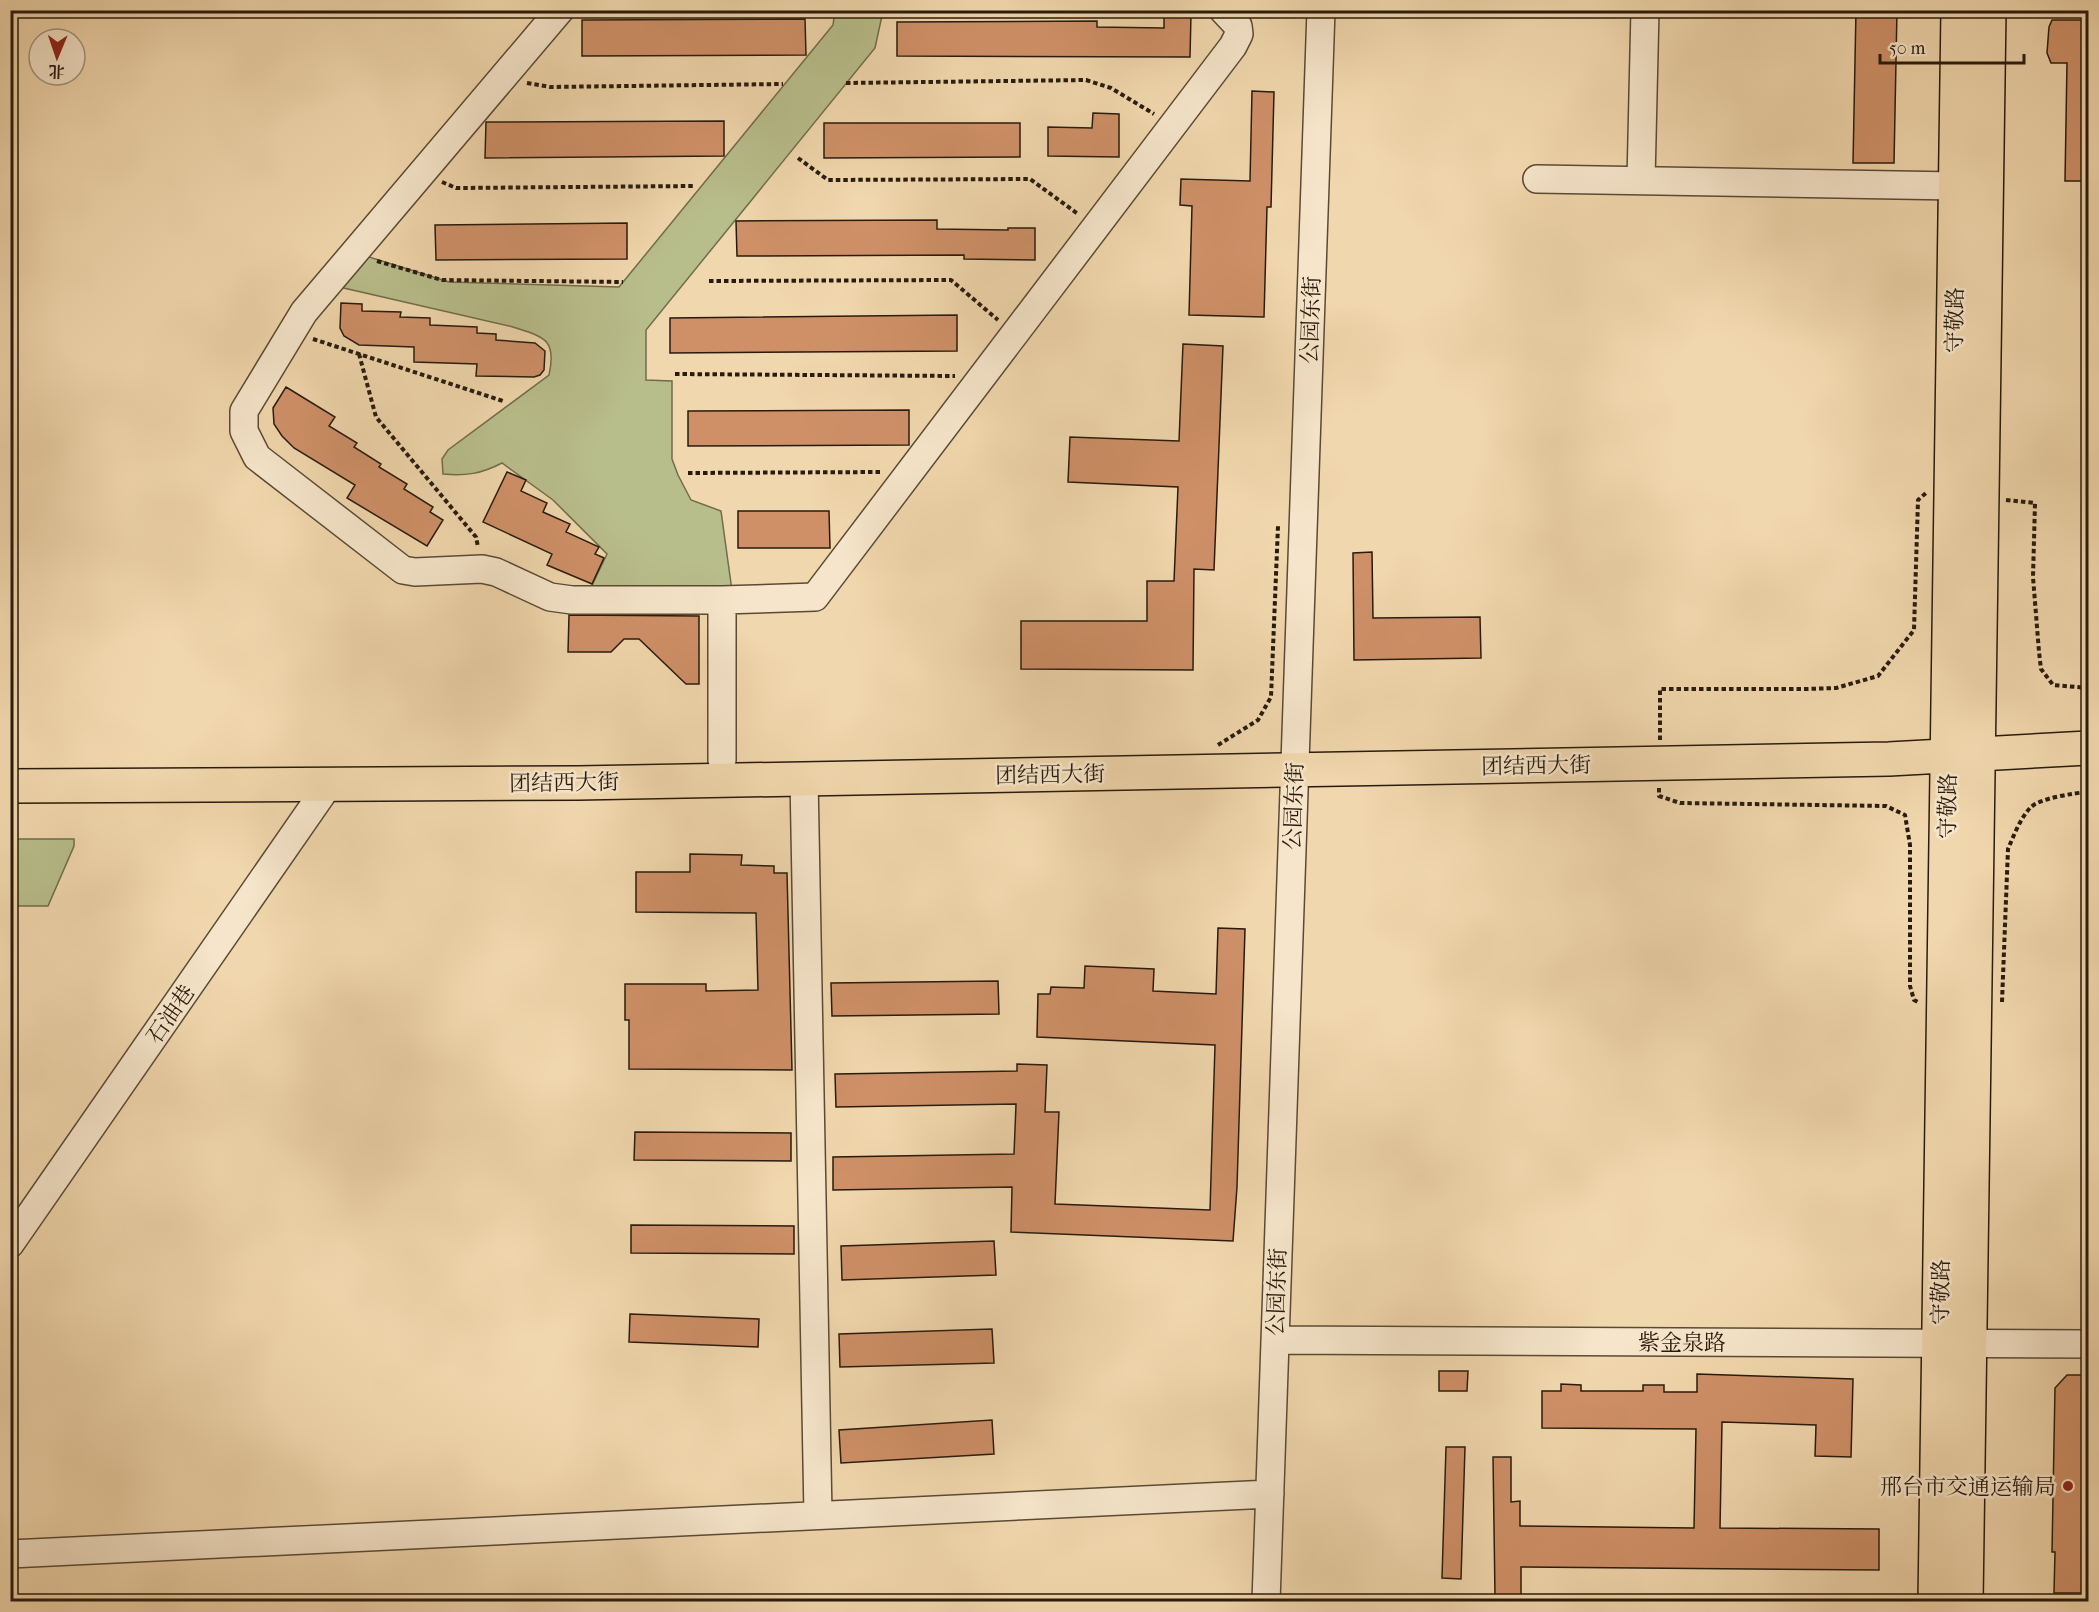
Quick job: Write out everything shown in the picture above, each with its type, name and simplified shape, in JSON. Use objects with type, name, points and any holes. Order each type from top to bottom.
[{"type":"main road","name":"守敬路","points":[[1958,10],[1956,186],[1967,494]]},
{"type":"main road","name":"守敬路","points":[[1966,1602],[1955,1344],[1967,494],[1989,10]]},
{"type":"main road","name":"团结西大街","points":[[1964,745],[2088,729]]},
{"type":"main road","name":"团结西大街","points":[[10,786],[804,778],[1295,759],[1964,745],[2088,748]]},
{"type":"main road","name":"团结西大街","points":[[10,766],[722,759],[1210,751],[1295,759]]},
{"type":"main road","name":"守敬路","points":[[1935,1602],[1955,1344]]},
{"type":"street","points":[[560,10],[304,312],[244,411],[244,430],[256,457],[397,568],[415,572],[482,569],[496,572],[550,597],[572,600],[722,600],[815,597],[1233,46],[1239,34],[1235,21],[1223,10]]},
{"type":"street","name":"公园东街","points":[[1266,1602],[1321,10]]},
{"type":"street","points":[[1641,180],[1645,10]]},
{"type":"street","points":[[1537,179],[1956,186]]},
{"type":"street","points":[[722,600],[722,759]]},
{"type":"street","points":[[804,778],[818,1515]]},
{"type":"street","name":"石油巷","points":[[10,1244],[329,784]]},
{"type":"street","name":"紫金泉路","points":[[1275,1340],[2088,1344]]},
{"type":"street","points":[[10,1554],[1270,1494]]},
{"type":"path","points":[[508,71],[520,81],[550,87],[783,84]]},
{"type":"path","points":[[846,83],[1097,81],[1172,126]]},
{"type":"path","points":[[798,158],[828,180],[1030,179],[1096,226]]},
{"type":"path","points":[[422,173],[456,188],[695,186]]},
{"type":"path","points":[[353,254],[442,279],[623,282]]},
{"type":"path","points":[[709,280],[951,280],[1014,334]]},
{"type":"path","points":[[292,332],[503,401]]},
{"type":"path","points":[[359,354],[376,417],[476,537],[482,569]]},
{"type":"path","points":[[675,374],[982,376]]},
{"type":"path","points":[[688,473],[910,472]]},
{"type":"path","points":[[2088,688],[2052,685],[2041,669],[2033,577],[2035,503],[1967,494],[1924,492],[1917,501],[1914,630],[1878,676],[1836,688],[1660,688],[1659,796],[1680,803],[1886,806],[1905,815],[1910,844],[1910,986],[1914,1000],[1960,1015],[2003,1002],[2008,849],[2017,829],[2032,806],[2072,793],[2088,792]]},
{"type":"path","points":[[1210,751],[1258,720],[1271,697],[1278,522]]},
{"type":"green space","points":[[835,11],[883,11],[875,48],[646,330],[646,380],[672,381],[672,459],[678,475],[691,500],[721,511],[733,598],[587,596],[607,554],[553,500],[502,463],[473,473],[443,474],[442,459],[448,450],[549,375],[551,354],[546,341],[513,327],[335,286],[363,255],[449,282],[619,287],[833,25]]},
{"type":"green space","points":[[11,839],[74,839],[74,846],[48,906],[11,906]]},
{"type":"building","points":[[1856,10],[1897,10],[1894,163],[1853,163]]},
{"type":"building","points":[[1164,13],[1191,14],[1190,57],[897,56],[897,22],[1097,21],[1097,27],[1164,28]]},
{"type":"building","points":[[805,19],[806,55],[582,56],[582,20]]},
{"type":"building","points":[[2052,20],[2088,20],[2088,181],[2065,181],[2067,63],[2051,63],[2047,53],[2049,27]]},
{"type":"building","points":[[1252,91],[1274,92],[1271,207],[1267,207],[1264,317],[1189,315],[1192,206],[1180,205],[1181,179],[1250,181]]},
{"type":"building","points":[[1093,113],[1119,114],[1119,157],[1048,156],[1048,127],[1092,128]]},
{"type":"building","points":[[724,121],[724,156],[485,158],[486,122]]},
{"type":"building","points":[[824,123],[1020,123],[1020,157],[824,158]]},
{"type":"building","points":[[937,220],[937,229],[1035,228],[1035,260],[964,259],[964,255],[737,256],[736,221]]},
{"type":"building","points":[[627,223],[627,259],[436,260],[435,225]]},
{"type":"building","points":[[341,303],[362,304],[362,311],[401,312],[400,317],[430,318],[430,325],[477,327],[477,333],[496,334],[496,340],[535,343],[545,351],[544,370],[540,375],[534,377],[476,376],[477,364],[414,362],[414,347],[359,345],[344,336],[340,328]]},
{"type":"building","points":[[957,315],[957,351],[670,353],[670,318]]},
{"type":"building","points":[[1183,344],[1223,346],[1214,570],[1194,569],[1193,670],[1021,669],[1021,621],[1147,621],[1147,581],[1174,581],[1178,487],[1068,482],[1070,437],[1179,441]]},
{"type":"building","points":[[286,387],[335,417],[329,426],[357,443],[354,447],[381,464],[379,467],[407,484],[404,489],[433,507],[430,512],[443,520],[427,546],[347,498],[355,485],[294,448],[282,436],[274,424],[273,408]]},
{"type":"building","points":[[909,410],[909,445],[688,446],[688,411]]},
{"type":"building","points":[[507,472],[526,480],[521,491],[547,503],[543,512],[570,524],[566,532],[599,547],[595,554],[604,558],[592,584],[547,565],[552,554],[483,522]]},
{"type":"building","points":[[738,511],[829,511],[830,548],[738,548]]},
{"type":"building","points":[[1372,552],[1373,618],[1480,617],[1481,658],[1354,660],[1353,553]]},
{"type":"building","points":[[569,615],[699,616],[699,684],[686,684],[639,639],[624,639],[611,652],[568,652]]},
{"type":"building","points":[[690,854],[742,855],[741,865],[774,866],[774,873],[787,873],[792,1070],[629,1069],[629,1020],[625,1020],[625,984],[706,984],[706,991],[758,990],[756,913],[636,912],[636,872],[690,872]]},
{"type":"building","points":[[1218,928],[1245,929],[1237,1187],[1233,1241],[1011,1232],[1012,1187],[833,1190],[833,1157],[1014,1154],[1016,1104],[836,1107],[835,1074],[1017,1071],[1017,1064],[1047,1065],[1045,1112],[1059,1112],[1055,1204],[1210,1210],[1215,1045],[1037,1037],[1038,994],[1050,994],[1051,987],[1084,988],[1085,966],[1154,969],[1153,991],[1216,994]]},
{"type":"building","points":[[998,981],[999,1014],[832,1016],[831,983]]},
{"type":"building","points":[[635,1132],[791,1133],[791,1161],[634,1160]]},
{"type":"building","points":[[631,1225],[794,1226],[794,1254],[631,1253]]},
{"type":"building","points":[[994,1241],[996,1275],[842,1280],[841,1246]]},
{"type":"building","points":[[630,1314],[759,1319],[758,1347],[629,1342]]},
{"type":"building","points":[[992,1329],[994,1363],[840,1367],[839,1334]]},
{"type":"building","points":[[1439,1371],[1468,1371],[1467,1391],[1439,1391]]},
{"type":"building","points":[[1697,1374],[1853,1379],[1851,1457],[1815,1456],[1816,1425],[1722,1422],[1720,1528],[1879,1529],[1879,1570],[1521,1567],[1521,1596],[1495,1596],[1493,1457],[1511,1457],[1511,1502],[1520,1501],[1520,1526],[1694,1528],[1696,1429],[1542,1428],[1542,1391],[1561,1391],[1561,1384],[1581,1385],[1581,1391],[1643,1391],[1643,1385],[1664,1385],[1664,1392],[1697,1392]]},
{"type":"building","name":"邢台市交通运输局","points":[[2067,1375],[2088,1375],[2088,1593],[2054,1593],[2055,1552],[2052,1552],[2055,1388]]},
{"type":"building","points":[[992,1420],[994,1454],[841,1463],[839,1430]]},
{"type":"building","points":[[1446,1447],[1465,1447],[1461,1579],[1442,1578]]},
{"type":"place","name":"邢台市交通运输局","points":[[2068,1486]]}]
